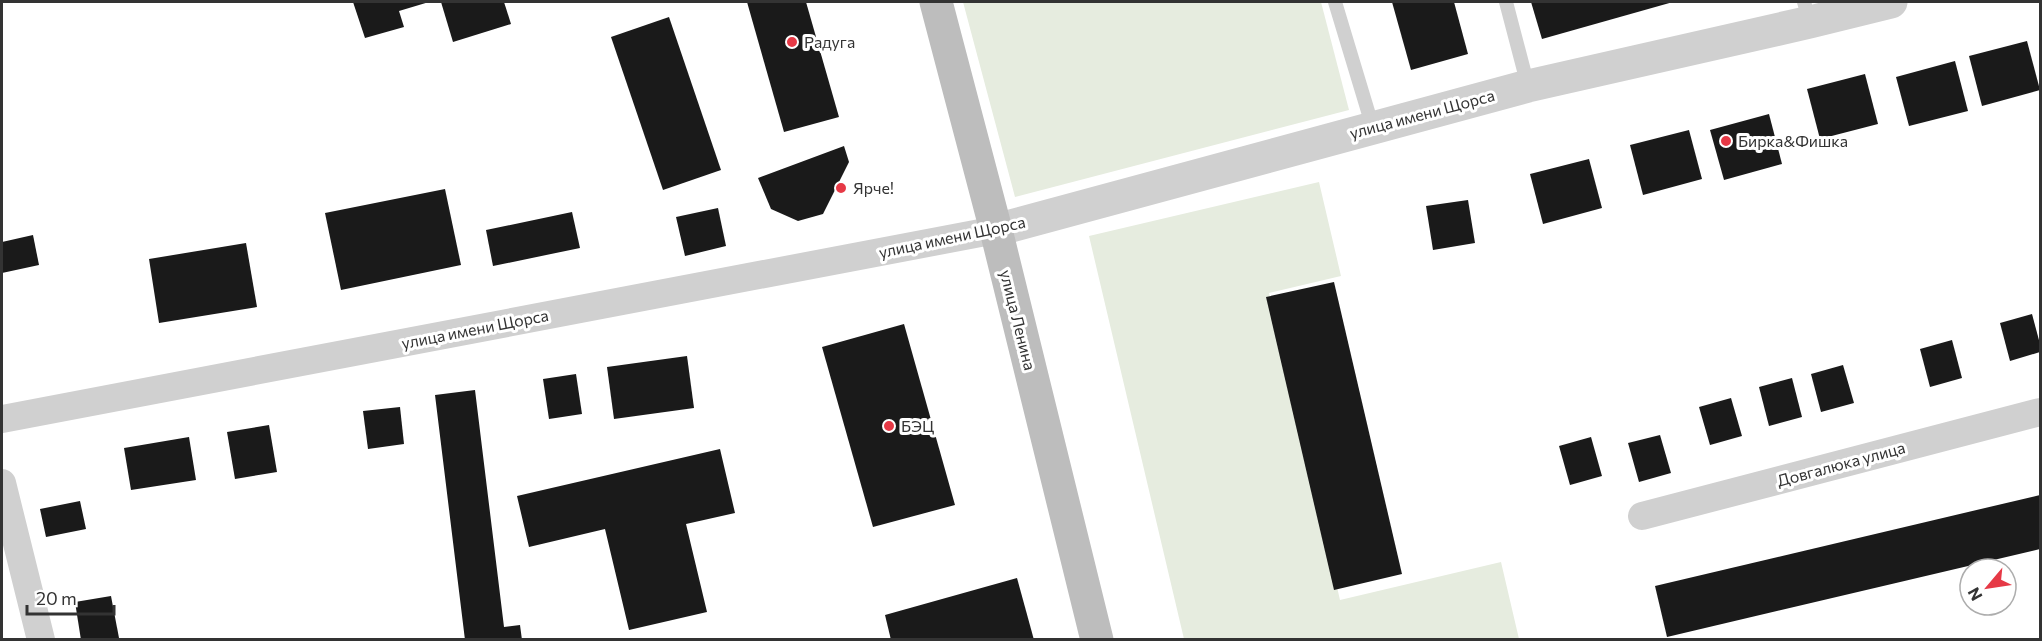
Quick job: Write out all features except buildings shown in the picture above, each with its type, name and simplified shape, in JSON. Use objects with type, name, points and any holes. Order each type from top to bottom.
[{"type":"main road","name":"улица Ленина","points":[[936,2],[996,230],[1097,639]]},
{"type":"street","name":"улица имени Щорса","points":[[2,419],[996,230],[1807,12],[1891,2]]},
{"type":"street","name":"Довгалюка улица","points":[[1642,516],[2040,412]]},
{"type":"street","points":[[2,483],[41,639]]},
{"type":"lane","points":[[1335,2],[1373,128]]},
{"type":"lane","points":[[1506,2],[1528,86]]},
{"type":"shaded area","points":[[963,2],[1321,2],[1349,110],[1015,197]]},
{"type":"shaded area","points":[[1319,182],[1341,276],[1269,293],[1340,600],[1501,562],[1519,639],[1184,639],[1089,236]]},
{"type":"place","name":"Радуга","points":[[792,42]]},
{"type":"place","name":"Бирка&Фишка","points":[[1726,141]]},
{"type":"place","name":"Ярче!","points":[[841,188]]},
{"type":"place","name":"БЭЦ","points":[[889,426]]}]
